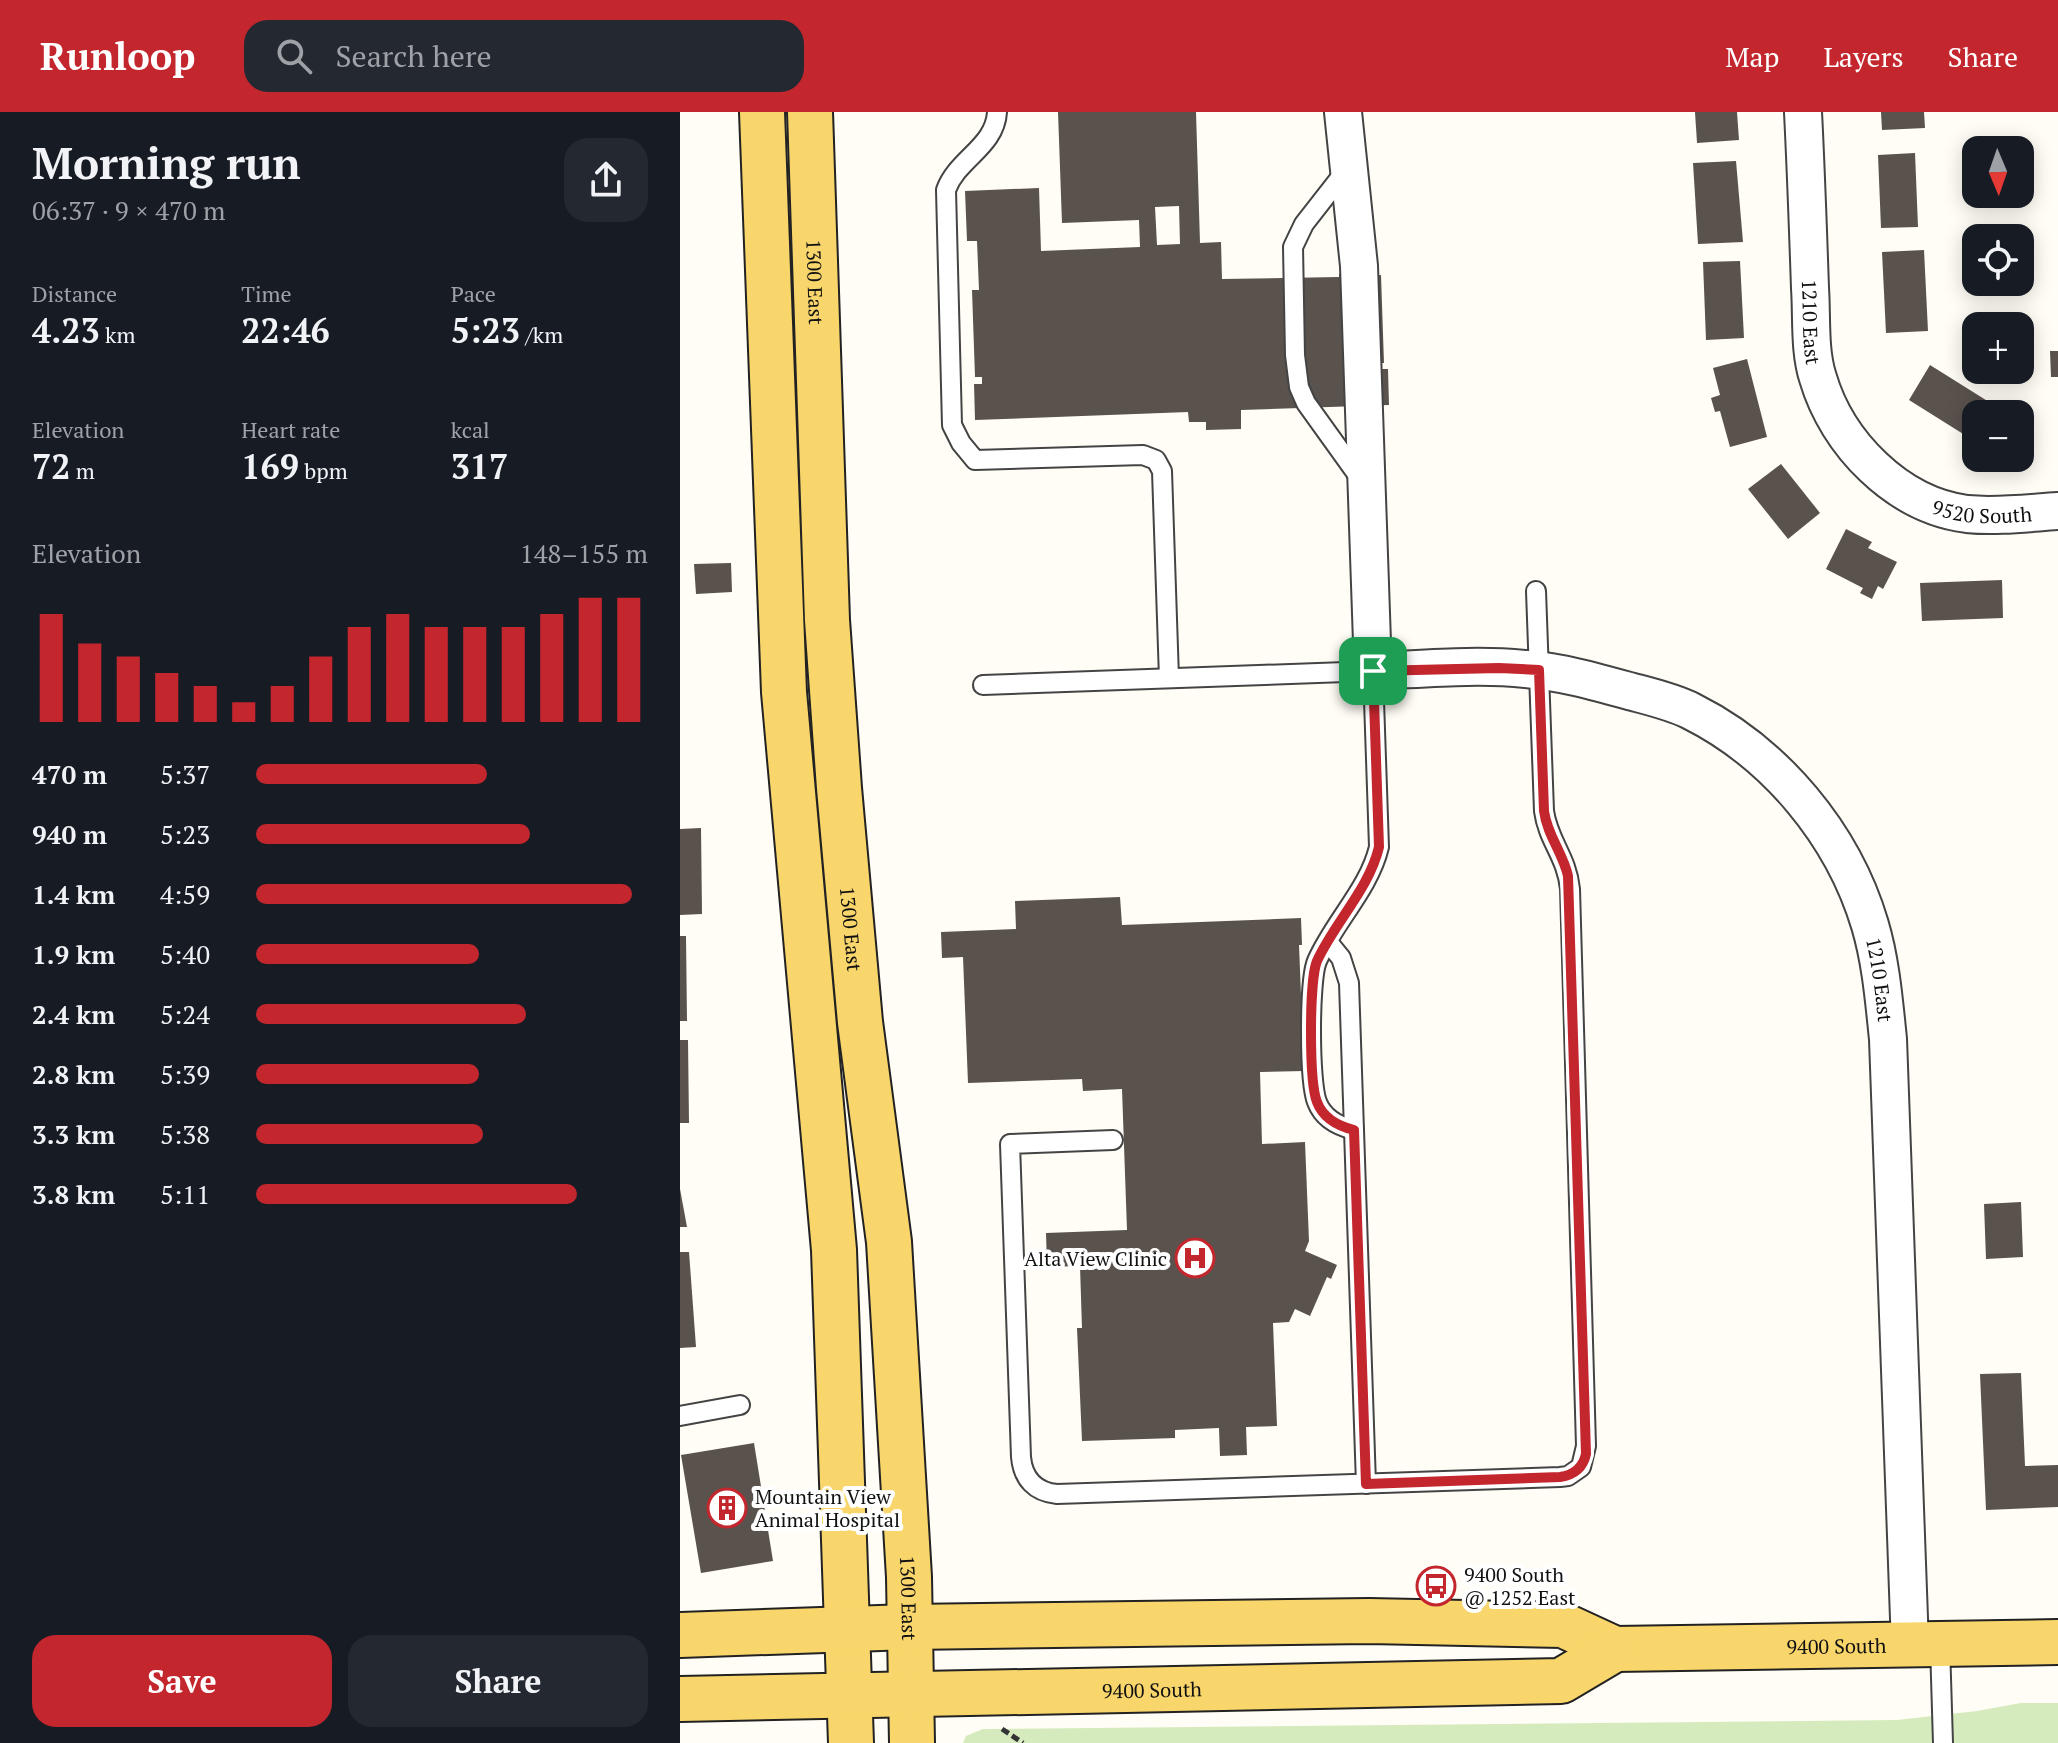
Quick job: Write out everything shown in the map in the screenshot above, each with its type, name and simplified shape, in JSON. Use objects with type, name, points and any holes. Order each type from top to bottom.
[{"type":"main road","points":[[762,112],[784,692],[834,1250],[851,1743]]},
{"type":"main road","name":"1300 East","points":[[810,112],[828,635],[860,1022],[889,1242],[912,1743]]},
{"type":"main road","name":"9400 South","points":[[680,1635],[1247,1620],[1563,1625],[1615,1649],[2058,1642]]},
{"type":"main road","name":"9400 South","points":[[680,1699],[1561,1681],[1615,1649]]},
{"type":"street","points":[[1343,112],[1359,266],[1373,671]]},
{"type":"street","name":"1210 East","points":[[1803,112],[1811,316],[1817,375],[1831,415],[1855,447],[1881,473],[1910,494]]},
{"type":"street","name":"9520 South","points":[[1910,494],[1965,514],[2058,511]]},
{"type":"street","name":"1210 East","points":[[1373,671],[1539,670],[1589,679],[1674,704],[1740,741],[1786,781],[1823,829],[1857,892],[1870,924],[1880,973],[1888,1039],[1925,1645]]},
{"type":"lane","points":[[997,112],[990,136],[956,170],[946,190],[952,425],[975,460],[1143,455],[1156,460],[1162,471],[1169,678]]},
{"type":"lane","points":[[1349,166],[1304,224],[1293,247],[1295,355],[1299,387],[1306,403],[1367,487]]},
{"type":"lane","points":[[1113,1140],[1010,1144],[1021,1457],[1025,1476],[1030,1483],[1047,1493],[1057,1494],[1560,1477],[1568,1476],[1581,1467],[1586,1454],[1570,889],[1565,863],[1550,834],[1544,811],[1536,591]]},
{"type":"lane","points":[[983,685],[1373,671],[1379,847],[1373,866],[1317,962],[1311,984],[1317,1103],[1331,1121],[1354,1130]]},
{"type":"lane","points":[[1328,942],[1341,958],[1349,983],[1366,1484]]},
{"type":"lane","points":[[680,1416],[740,1405]]},
{"type":"lane","points":[[1925,1645],[1943,1743]]},
{"type":"path","points":[[1002,1729],[1023,1743]]},
{"type":"green space","points":[[2021,1703],[2058,1703],[2058,1743],[963,1743],[966,1736],[983,1729],[1897,1720]]},
{"type":"building","points":[[1058,112],[1196,112],[1200,243],[1221,242],[1222,279],[1381,275],[1384,363],[1377,363],[1377,369],[1388,369],[1389,405],[1241,410],[1241,429],[1206,430],[1206,422],[1189,422],[1188,412],[975,420],[974,384],[982,384],[982,377],[975,377],[972,290],[979,290],[977,241],[967,241],[965,191],[1039,188],[1041,251],[1140,247],[1139,220],[1062,223]],"holes":[[[1179,206],[1180,244],[1157,245],[1155,207]]]},
{"type":"building","points":[[1695,112],[1737,112],[1739,140],[1697,143]]},
{"type":"building","points":[[1881,112],[1924,112],[1925,128],[1882,130]]},
{"type":"building","points":[[1915,153],[1918,227],[1881,228],[1878,155]]},
{"type":"building","points":[[1736,161],[1743,242],[1698,244],[1693,163]]},
{"type":"building","points":[[1924,250],[1928,331],[1886,333],[1882,252]]},
{"type":"building","points":[[1740,261],[1744,338],[1706,340],[1703,262]]},
{"type":"building","points":[[2050,351],[2058,351],[2058,377],[2051,377]]},
{"type":"building","points":[[1747,359],[1767,437],[1730,447],[1720,411],[1715,412],[1711,398],[1720,395],[1713,368]]},
{"type":"building","points":[[1930,365],[1986,400],[1962,400],[1962,433],[1909,400]]},
{"type":"building","points":[[1781,464],[1820,513],[1788,539],[1748,489]]},
{"type":"building","points":[[1846,529],[1872,542],[1868,548],[1897,562],[1883,589],[1878,586],[1872,599],[1860,593],[1863,588],[1826,569]]},
{"type":"building","points":[[731,563],[732,592],[696,594],[694,564]]},
{"type":"building","points":[[2002,580],[2003,618],[1922,621],[1920,583]]},
{"type":"building","points":[[701,828],[702,914],[680,915],[680,829]]},
{"type":"building","points":[[1120,897],[1122,925],[1301,918],[1302,945],[1299,945],[1304,1071],[1260,1072],[1262,1144],[1305,1142],[1309,1241],[1305,1251],[1337,1265],[1331,1279],[1327,1277],[1310,1316],[1295,1309],[1289,1322],[1273,1323],[1277,1426],[1246,1427],[1247,1455],[1220,1456],[1219,1428],[1175,1430],[1175,1438],[1082,1441],[1077,1328],[1082,1328],[1080,1266],[1047,1267],[1046,1233],[1127,1230],[1122,1089],[1083,1091],[1082,1079],[968,1083],[963,957],[942,958],[941,932],[1016,929],[1015,901]]},
{"type":"building","points":[[680,936],[686,936],[687,1021],[680,1021]]},
{"type":"building","points":[[680,1040],[688,1040],[689,1123],[680,1123]]},
{"type":"building","points":[[680,1189],[687,1227],[680,1227]]},
{"type":"building","points":[[2021,1202],[2023,1257],[1986,1259],[1984,1204]]},
{"type":"building","points":[[680,1252],[689,1252],[696,1347],[680,1348]]},
{"type":"building","points":[[2021,1373],[2025,1466],[2058,1465],[2058,1507],[1986,1510],[1980,1374]]},
{"type":"building","name":"Mountain View Animal Hospital","points":[[754,1443],[773,1561],[701,1573],[681,1455]]},
{"type":"place","name":"Alta View Clinic","points":[[1195,1258]]},
{"type":"place","name":"Mountain View Animal Hospital","points":[[727,1508]]},
{"type":"place","name":"9400 South @ 1252 East","points":[[1436,1586]]},
{"type":"route","points":[[1539,670],[1545,823],[1565,863],[1570,889],[1586,1454],[1581,1467],[1568,1476],[1366,1484],[1354,1130],[1331,1121],[1317,1103],[1311,984],[1317,962],[1373,866],[1379,847],[1373,671],[1539,670]]}]
